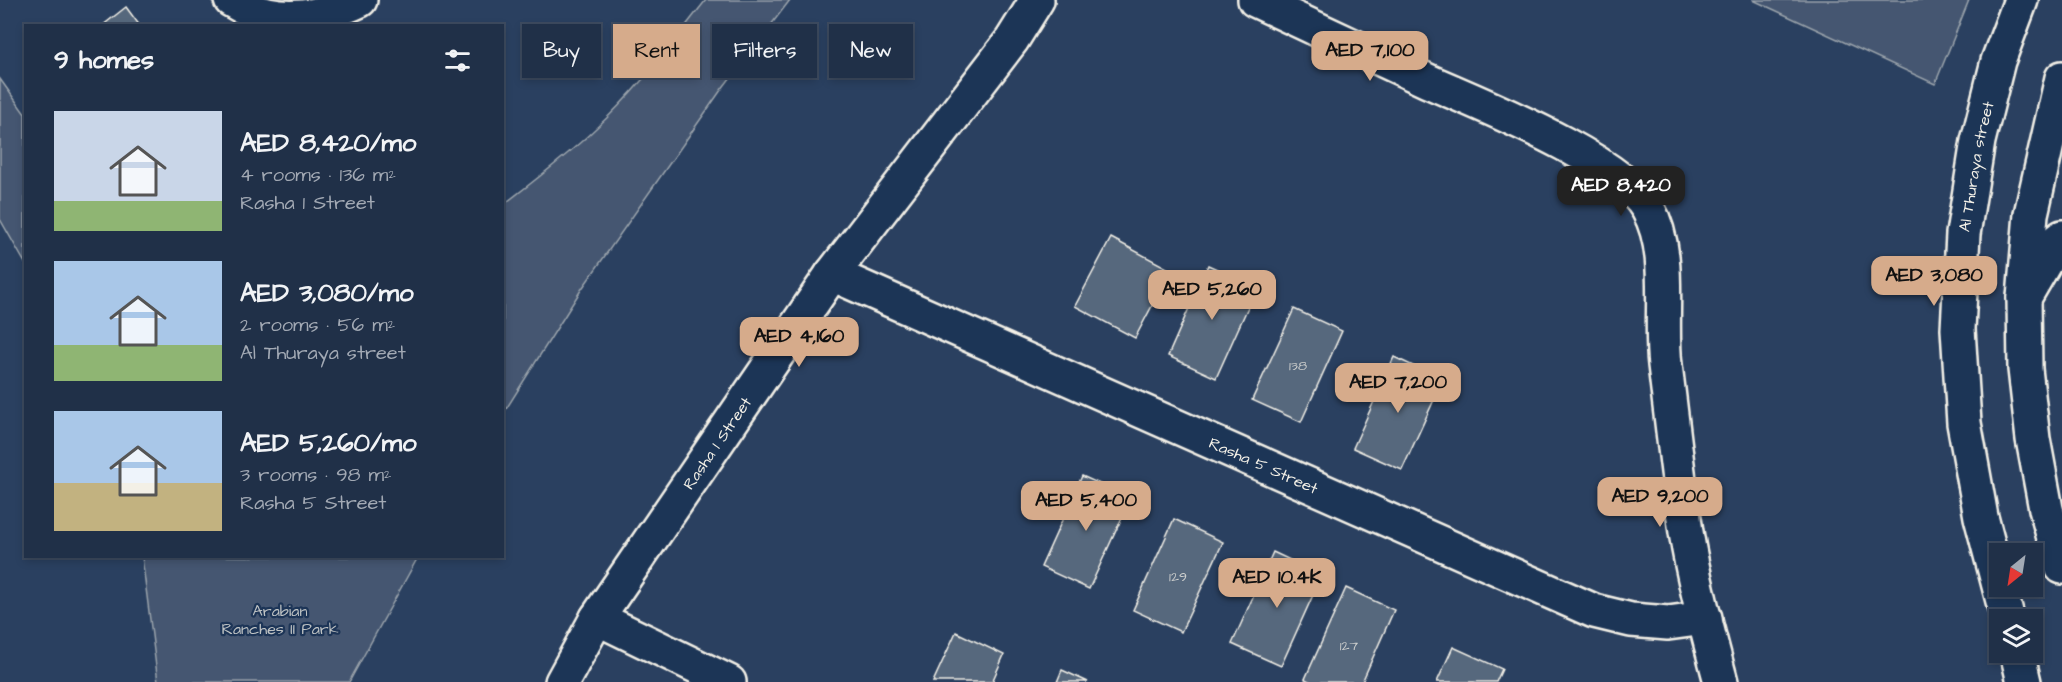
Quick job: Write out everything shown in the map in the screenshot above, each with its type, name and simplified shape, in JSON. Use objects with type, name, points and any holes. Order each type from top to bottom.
[{"type":"street","points":[[207,0],[216,13],[232,24]]},
{"type":"street","points":[[231,0],[245,9],[272,17],[301,18],[329,12],[360,0]]},
{"type":"street","points":[[341,24],[369,0]]},
{"type":"street","name":"Rasha 1 Street","points":[[562,682],[597,618],[832,274],[1012,40],[1037,0]]},
{"type":"street","name":"Rasha 1 Street","points":[[1012,40],[1053,0]]},
{"type":"street","points":[[1255,0],[1507,116],[1617,154],[1643,173],[1659,195],[1672,223],[1678,253],[1678,279],[1665,362],[1687,534],[1721,682]]},
{"type":"street","name":"Al Thuraya street","points":[[2005,609],[1981,516],[1964,423],[1958,329],[1963,234],[1978,141],[1998,61],[2021,0]]},
{"type":"street","points":[[2062,78],[2057,127],[2031,214],[2024,298],[2025,369],[2033,439],[2046,509],[2062,567]]},
{"type":"street","points":[[2024,298],[2057,241],[2062,237]]},
{"type":"street","name":"Rasha 5 Street","points":[[832,274],[1594,611],[1631,620],[1668,623],[1705,618]]},
{"type":"street","points":[[597,618],[729,682]]},
{"type":"street","points":[[2020,663],[2024,682]]},
{"type":"green space","points":[[706,0],[790,0],[772,24],[712,24],[712,78],[730,78],[581,290],[504,412],[504,204],[561,159],[625,99],[643,78],[700,78],[700,24],[687,24]]},
{"type":"green space","points":[[1753,0],[1969,0],[1935,84]]},
{"type":"green space","points":[[0,79],[24,113],[24,261],[0,219]]},
{"type":"green space","name":"Arabian Ranches II Park","points":[[142,558],[417,558],[349,682],[158,682]]},
{"type":"building","points":[[126,7],[139,24],[105,24]]},
{"type":"building","points":[[1111,238],[1171,270],[1135,338],[1075,306]]},
{"type":"building","points":[[1208,265],[1257,287],[1216,378],[1168,356]]},
{"type":"building","points":[[1294,309],[1342,331],[1301,422],[1252,400]]},
{"type":"building","points":[[1394,357],[1443,380],[1402,470],[1353,448]]},
{"type":"building","points":[[1082,476],[1131,498],[1089,589],[1041,567]]},
{"type":"building","points":[[1174,519],[1223,542],[1181,632],[1133,610]]},
{"type":"building","points":[[1273,552],[1322,575],[1281,666],[1232,644]]},
{"type":"building","points":[[1346,588],[1394,610],[1362,682],[1311,682],[1305,679]]},
{"type":"building","points":[[956,632],[1004,655],[992,682],[933,682]]},
{"type":"building","points":[[1453,647],[1502,669],[1496,682],[1437,682]]},
{"type":"building","points":[[1062,670],[1088,682],[1057,682]]}]
